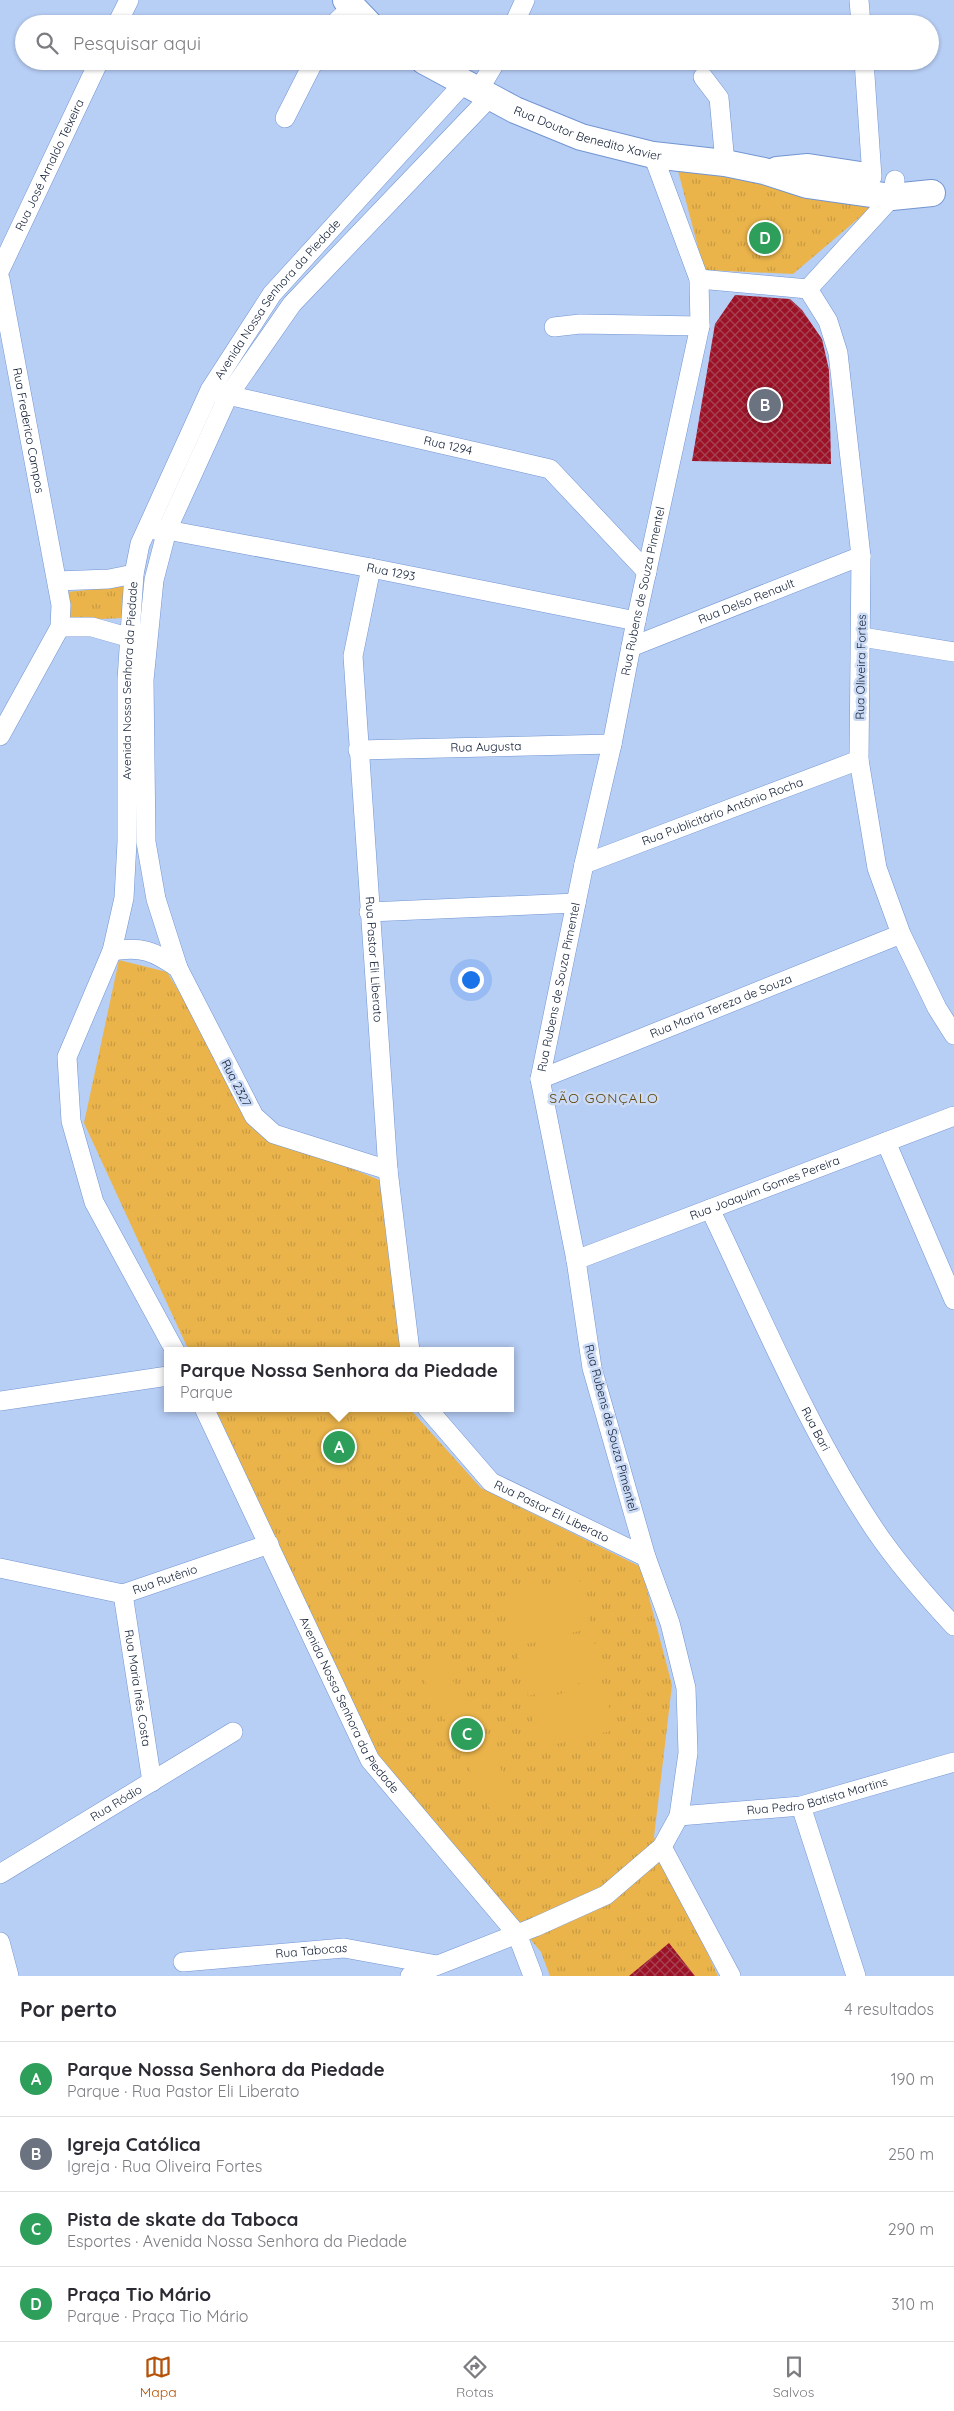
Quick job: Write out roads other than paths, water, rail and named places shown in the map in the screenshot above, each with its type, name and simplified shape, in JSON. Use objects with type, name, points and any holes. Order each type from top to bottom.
[{"type":"street","points":[[122,15],[129,0]]},
{"type":"street","points":[[518,15],[525,0]]},
{"type":"street","points":[[859,0],[860,15]]},
{"type":"street","name":"Rua José Arnaldo Teixeira","points":[[0,270],[96,70]]},
{"type":"street","points":[[285,118],[309,70]]},
{"type":"street","name":"Rua Doutor Benedito Xavier","points":[[440,70],[477,91],[581,137],[654,155],[725,163],[764,171],[808,167],[886,185],[943,195]]},
{"type":"street","points":[[477,91],[490,70]]},
{"type":"street","points":[[699,279],[808,289],[886,185],[866,70]]},
{"type":"street","points":[[703,77],[719,98],[725,163]]},
{"type":"street","name":"Avenida Nossa Senhora da Piedade","points":[[163,949],[146,842],[144,680],[134,574],[140,544],[210,390],[272,294],[477,91]]},
{"type":"street","name":"Avenida Nossa Senhora da Piedade","points":[[173,1347],[94,1202],[71,1122],[67,1057],[112,951],[124,898],[127,842],[127,680],[140,638],[167,530],[228,396],[292,304],[477,91]]},
{"type":"street","name":"Rua Rubens de Souza Pimentel","points":[[410,1976],[535,1928],[606,1895],[662,1847],[678,1816],[688,1753],[686,1688],[670,1622],[646,1557],[592,1368],[576,1260],[540,1080],[584,864],[612,744],[636,621],[700,326],[699,279],[654,155]]},
{"type":"street","name":"Rua Frederico Campos","points":[[0,279],[61,604],[60,627]]},
{"type":"street","name":"Rua Oliveira Fortes","points":[[808,289],[828,321],[838,353],[861,556],[862,637],[859,760],[877,868],[901,934],[946,1007],[954,1035]]},
{"type":"street","points":[[554,327],[580,324],[700,326]]},
{"type":"street","name":"Rua 1294","points":[[210,390],[228,396],[550,469],[647,572]]},
{"type":"street","name":"Rua 1293","points":[[146,530],[167,530],[371,568],[636,621]]},
{"type":"street","name":"Rua Delso Renault","points":[[631,647],[861,556]]},
{"type":"street","name":"Rua Pastor Eli Liberato","points":[[371,568],[353,656],[388,1170],[410,1347]]},
{"type":"street","points":[[57,581],[108,580],[134,574]]},
{"type":"street","points":[[0,736],[60,627],[92,628],[140,638]]},
{"type":"street","points":[[862,637],[954,652]]},
{"type":"street","name":"Rua Augusta","points":[[358,750],[612,744]]},
{"type":"street","name":"Rua Publicitário Antônio Rocha","points":[[584,864],[859,760]]},
{"type":"street","points":[[369,912],[576,903]]},
{"type":"street","name":"Rua Maria Tereza de Souza","points":[[540,1080],[901,934]]},
{"type":"street","name":"Rua 2327","points":[[112,951],[132,948],[163,949],[178,968],[254,1116],[274,1134],[388,1170]]},
{"type":"street","name":"Rua Joaquim Gomes Pereira","points":[[576,1260],[954,1116]]},
{"type":"street","points":[[886,1142],[954,1300]]},
{"type":"street","name":"Rua Bari","points":[[710,1209],[837,1470],[876,1531],[926,1595],[954,1626]]},
{"type":"street","points":[[0,1401],[164,1377]]},
{"type":"street","name":"Avenida Nossa Senhora da Piedade","points":[[206,1412],[370,1760],[517,1934],[533,1976]]},
{"type":"street","name":"Rua Pastor Eli Liberato","points":[[430,1412],[491,1482],[646,1557]]},
{"type":"street","name":"Rua Rutênio","points":[[0,1568],[124,1594],[269,1544]]},
{"type":"street","name":"Rua Maria Inês Costa","points":[[124,1594],[152,1782]]},
{"type":"street","name":"Rua Ródio","points":[[0,1874],[233,1732]]},
{"type":"street","name":"Rua Pedro Batista Martins","points":[[678,1816],[801,1806],[954,1762]]},
{"type":"street","points":[[801,1806],[856,1976]]},
{"type":"street","points":[[662,1847],[731,1976]]},
{"type":"street","points":[[0,1942],[9,1976]]},
{"type":"street","name":"Rua Tabocas","points":[[183,1962],[344,1948],[439,1965]]},
{"type":"place","name":"Praça Tio Mário","points":[[765,238]]},
{"type":"place","name":"Igreja Católica","points":[[765,405]]},
{"type":"place","name":"Parque Nossa Senhora da Piedade","points":[[339,1447]]},
{"type":"place","name":"Pista de skate da Taboca","points":[[467,1734]]},
{"type":"district","name":"SÃO GONÇALO","points":[[604,1098]]}]
